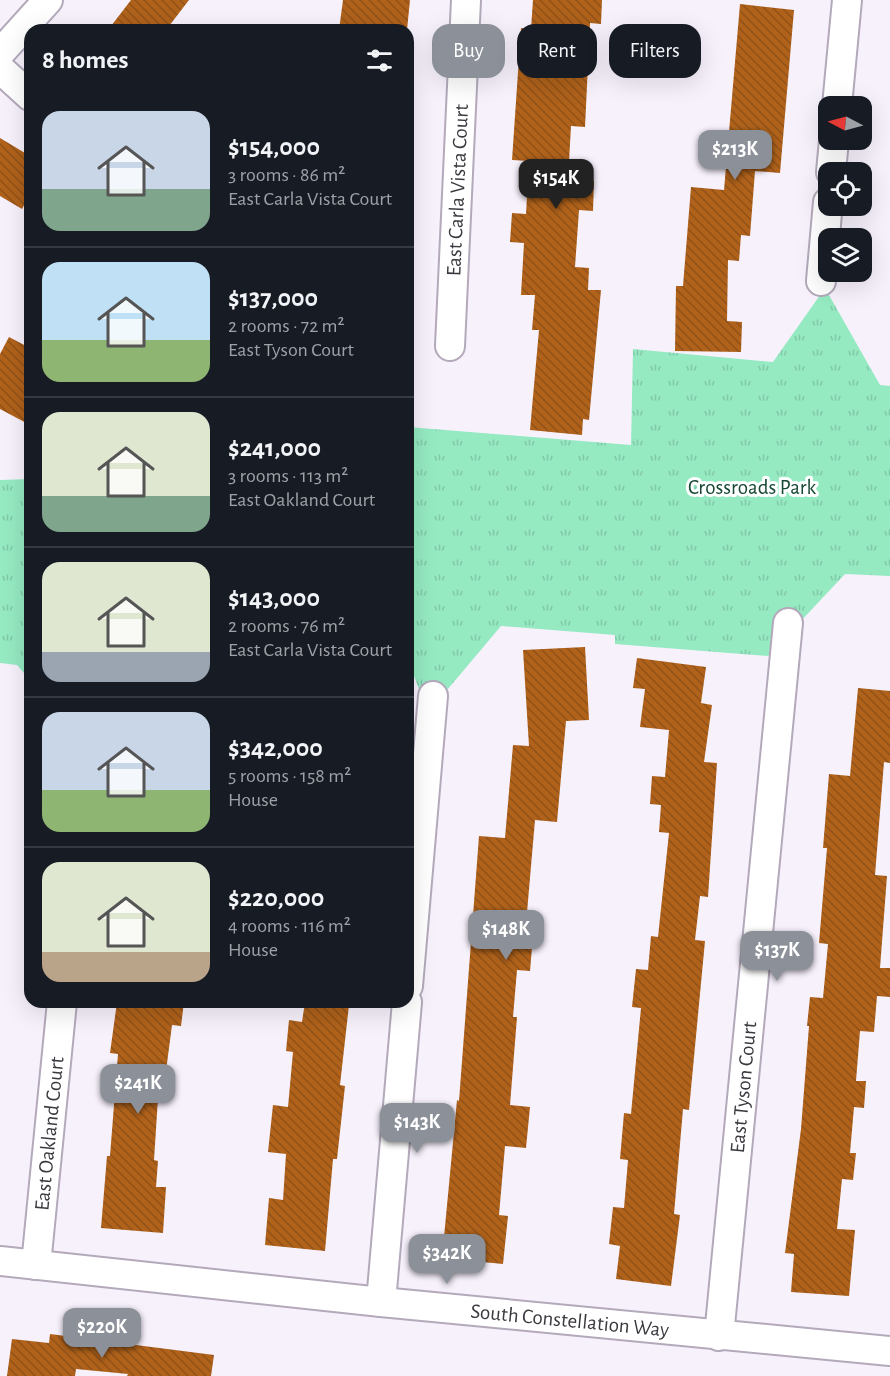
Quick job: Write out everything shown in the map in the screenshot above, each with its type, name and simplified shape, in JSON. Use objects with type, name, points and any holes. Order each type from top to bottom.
[{"type":"street","points":[[26,24],[48,0]]},
{"type":"street","name":"East Carla Vista Court","points":[[450,346],[466,0]]},
{"type":"street","points":[[838,96],[847,0]]},
{"type":"street","points":[[0,53],[24,26]]},
{"type":"street","points":[[0,69],[24,91]]},
{"type":"street","name":"East Tyson Court","points":[[719,1336],[788,623]]},
{"type":"street","points":[[414,916],[433,696]]},
{"type":"street","name":"East Oakland Court","points":[[36,1265],[61,1008]]},
{"type":"street","points":[[381,1302],[406,1008]]},
{"type":"street","name":"South Constellation Way","points":[[0,1261],[381,1302],[890,1351]]},
{"type":"green space","name":"Crossroads Park","points":[[825,288],[880,385],[890,386],[890,576],[845,574],[768,656],[615,644],[615,635],[501,626],[442,696],[420,692],[414,676],[414,427],[631,445],[633,349],[773,362]]},
{"type":"green space","points":[[24,479],[24,673],[17,665],[0,663],[0,480]]},
{"type":"building","points":[[131,0],[189,0],[171,24],[113,24]]},
{"type":"building","points":[[343,0],[410,0],[408,24],[340,24]]},
{"type":"building","points":[[533,0],[602,0],[601,24],[531,24]]},
{"type":"building","points":[[740,4],[794,10],[780,173],[755,171],[750,236],[741,235],[739,261],[728,260],[727,321],[742,322],[741,352],[675,351],[676,286],[683,286],[691,187],[724,190]]},
{"type":"building","points":[[518,78],[587,78],[585,127],[571,126],[568,180],[594,181],[593,211],[579,210],[575,267],[589,268],[588,290],[601,290],[589,420],[583,419],[582,435],[530,430],[539,330],[532,330],[535,295],[521,295],[524,243],[510,242],[512,213],[526,214],[529,161],[512,160]]},
{"type":"building","points":[[0,138],[24,152],[24,206],[22,209],[0,196]]},
{"type":"building","points":[[9,337],[24,345],[24,422],[0,409],[0,354]]},
{"type":"building","points":[[585,647],[589,720],[566,721],[557,822],[535,820],[526,924],[534,924],[530,971],[517,970],[513,1017],[517,1017],[510,1105],[530,1107],[526,1148],[505,1146],[499,1215],[508,1216],[503,1264],[442,1258],[457,1100],[459,1101],[479,836],[505,838],[513,745],[529,746],[523,650]]},
{"type":"building","points":[[637,658],[706,667],[701,703],[712,705],[704,762],[717,763],[708,897],[700,896],[695,940],[705,941],[689,1110],[683,1109],[674,1214],[680,1215],[671,1286],[616,1279],[620,1246],[609,1244],[613,1207],[624,1208],[628,1160],[620,1159],[624,1113],[631,1114],[641,1008],[632,1007],[636,969],[648,970],[651,936],[658,937],[669,833],[659,832],[661,805],[650,804],[652,776],[665,777],[669,730],[640,727],[645,689],[633,688]]},
{"type":"building","points":[[858,688],[890,691],[890,763],[884,762],[875,875],[887,876],[880,968],[890,968],[890,997],[877,996],[874,1032],[860,1031],[856,1081],[866,1081],[864,1108],[854,1107],[850,1153],[856,1153],[853,1180],[842,1179],[837,1229],[855,1230],[849,1296],[791,1292],[794,1254],[785,1253],[801,1129],[810,997],[823,998],[828,944],[819,943],[827,848],[823,848],[829,774],[850,776]]},
{"type":"building","points":[[116,1008],[183,1008],[181,1026],[172,1025],[166,1071],[172,1071],[170,1099],[158,1098],[154,1160],[158,1161],[156,1187],[166,1187],[163,1233],[101,1228],[107,1156],[110,1156],[118,1054],[110,1053]]},
{"type":"building","points":[[304,1008],[349,1008],[340,1085],[345,1086],[337,1159],[333,1159],[325,1251],[265,1245],[269,1198],[283,1200],[286,1154],[268,1152],[273,1105],[288,1107],[293,1052],[286,1051],[289,1020],[302,1022]]},
{"type":"building","points":[[50,1334],[214,1355],[211,1376],[127,1376],[128,1374],[76,1369],[75,1376],[7,1376],[12,1339],[49,1343]]}]
